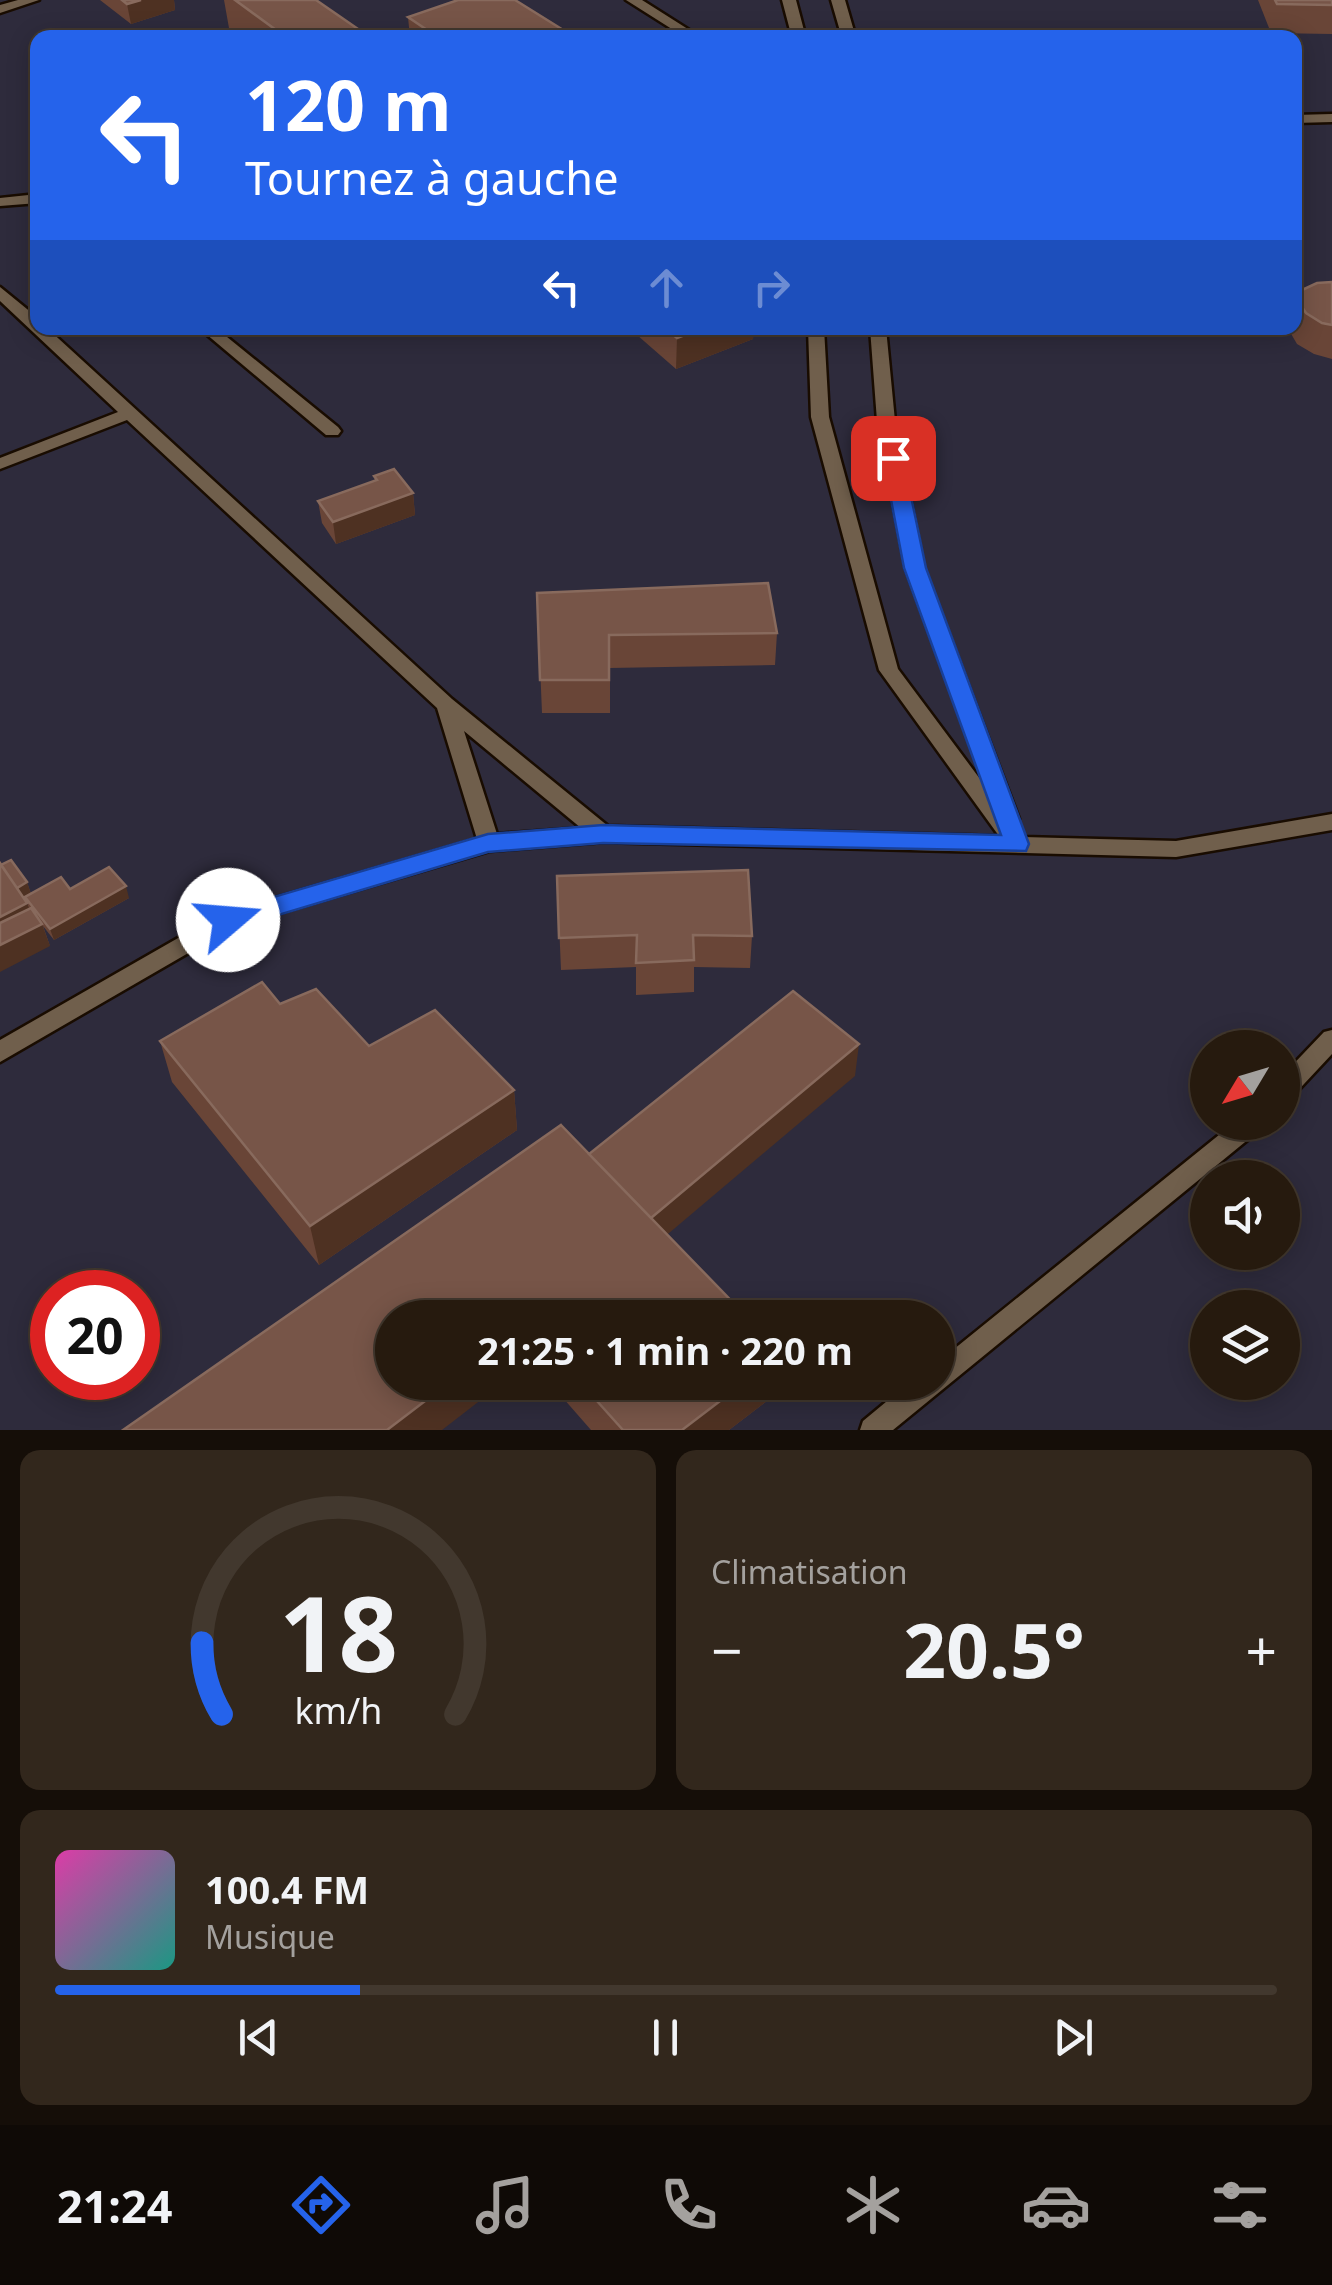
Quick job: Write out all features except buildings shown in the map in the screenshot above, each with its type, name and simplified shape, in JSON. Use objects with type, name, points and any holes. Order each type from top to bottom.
[{"type":"lane","points":[[0,10],[32,0]]},
{"type":"lane","points":[[633,0],[683,30]]},
{"type":"lane","points":[[789,0],[797,30]]},
{"type":"lane","points":[[838,0],[847,30]]},
{"type":"lane","points":[[1302,119],[1332,118]]},
{"type":"lane","points":[[0,202],[30,199]]},
{"type":"lane","points":[[0,292],[30,320]]},
{"type":"lane","points":[[47,335],[446,704],[603,834]]},
{"type":"lane","points":[[215,335],[332,431]]},
{"type":"lane","points":[[816,335],[820,417],[889,670],[1017,844]]},
{"type":"lane","points":[[879,335],[886,421],[915,568],[1017,844]]},
{"type":"lane","points":[[0,464],[130,413]]},
{"type":"lane","points":[[446,704],[488,843]]},
{"type":"lane","points":[[0,1052],[228,920],[488,843],[603,834],[1176,849],[1332,822]]},
{"type":"lane","points":[[1300,1073],[1332,1039]]},
{"type":"lane","points":[[955,1364],[1231,1140]]},
{"type":"lane","points":[[873,1430],[910,1400]]},
{"type":"shaded area","points":[[0,0],[1332,0],[1332,1430],[0,1430]]},
{"type":"route","points":[[228,920],[488,843],[603,834],[1017,844],[915,568],[893,458]]}]
